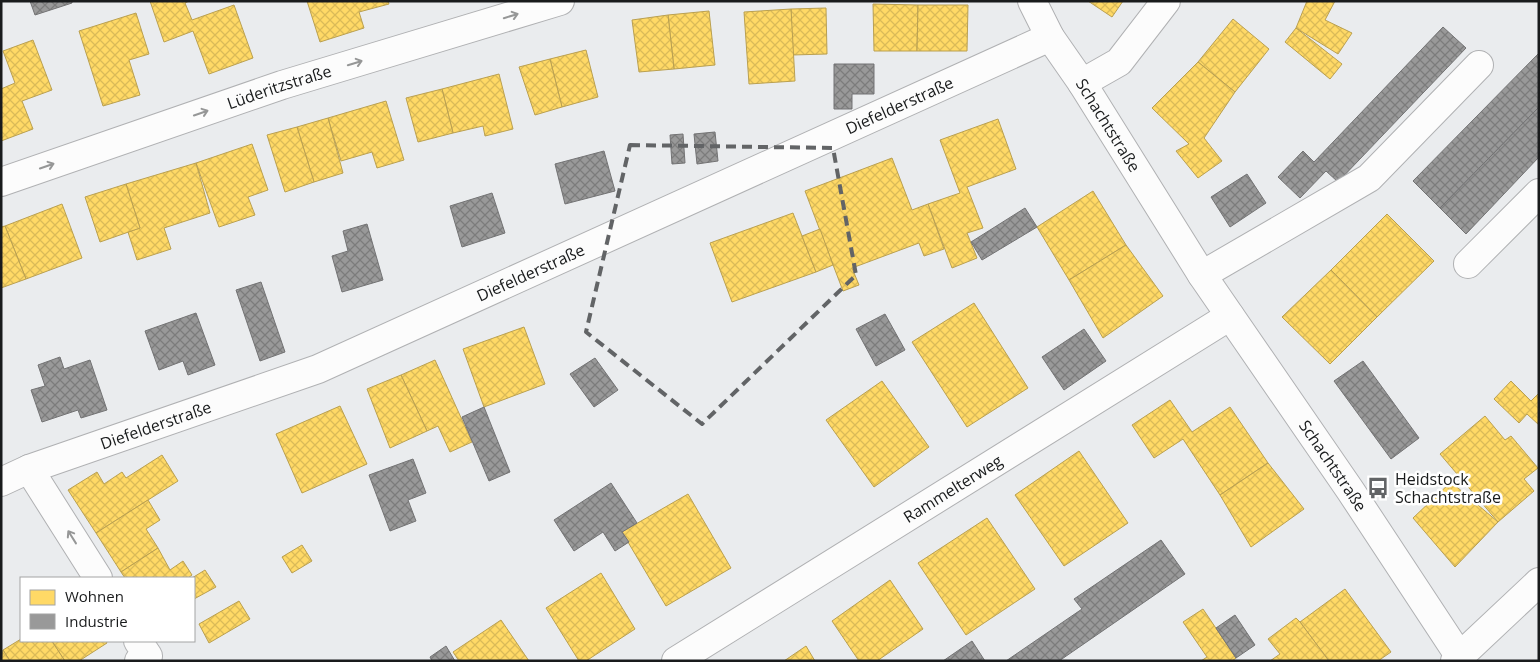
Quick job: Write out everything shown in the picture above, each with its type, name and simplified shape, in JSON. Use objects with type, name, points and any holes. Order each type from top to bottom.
[{"type":"street","name":"Lüderitzstraße","points":[[1,182],[282,84],[560,1]]},
{"type":"street","name":"Schachtstraße","points":[[1032,1],[1050,37],[1082,83],[1202,276],[1350,490],[1458,659]]},
{"type":"street","points":[[1082,83],[1119,62],[1166,1]]},
{"type":"street","name":"Diefelderstraße","points":[[1,482],[29,469],[318,369],[1050,37]]},
{"type":"street","points":[[1202,276],[1369,178],[1479,65]]},
{"type":"street","points":[[1468,264],[1539,193]]},
{"type":"street","name":"Rammelterweg","points":[[676,661],[1230,316]]},
{"type":"street","points":[[29,469],[97,577]]},
{"type":"street","points":[[1458,659],[1539,582]]},
{"type":"street","points":[[139,642],[148,656],[139,661]]},
{"type":"highlighted area","points":[[630,145],[833,148],[856,275],[702,424],[586,332]]},
{"type":"building: Wohnen","points":[[150,1],[189,1],[185,3],[192,20],[234,5],[253,58],[209,74],[193,31],[164,42]]},
{"type":"building: Wohnen","points":[[307,1],[388,1],[389,4],[359,12],[364,28],[320,42]]},
{"type":"building: Wohnen","points":[[1088,1],[1123,1],[1112,17]]},
{"type":"building: Wohnen","points":[[1307,1],[1335,1],[1325,20],[1352,33],[1338,54],[1296,28]]},
{"type":"building: Wohnen","points":[[873,4],[918,5],[917,51],[874,51]]},
{"type":"building: Wohnen","points":[[918,5],[968,5],[967,51],[917,51]]},
{"type":"building: Wohnen","points":[[826,8],[827,54],[792,55],[791,9]]},
{"type":"building: Wohnen","points":[[791,9],[795,81],[749,84],[744,12]]},
{"type":"building: Wohnen","points":[[709,11],[715,65],[674,69],[668,15]]},
{"type":"building: Wohnen","points":[[136,13],[149,54],[129,60],[140,95],[103,106],[79,31]]},
{"type":"building: Wohnen","points":[[668,15],[674,69],[639,72],[632,20]]},
{"type":"building: Wohnen","points":[[1233,19],[1269,49],[1235,92],[1198,62]]},
{"type":"building: Wohnen","points":[[1296,28],[1342,64],[1330,79],[1285,42]]},
{"type":"building: Wohnen","points":[[33,40],[52,90],[22,101],[33,129],[1,141],[1,89],[15,83],[3,51]]},
{"type":"building: Wohnen","points":[[586,50],[598,97],[562,107],[550,59]]},
{"type":"building: Wohnen","points":[[550,59],[562,107],[535,115],[519,67]]},
{"type":"building: Wohnen","points":[[1198,62],[1235,92],[1204,138],[1222,161],[1198,178],[1176,151],[1189,144],[1152,108]]},
{"type":"building: Wohnen","points":[[499,74],[513,129],[485,136],[483,126],[453,133],[442,89]]},
{"type":"building: Wohnen","points":[[442,89],[453,133],[418,142],[406,98]]},
{"type":"building: Wohnen","points":[[386,101],[404,160],[377,168],[372,152],[341,161],[328,118]]},
{"type":"building: Wohnen","points":[[328,118],[343,173],[314,182],[297,127]]},
{"type":"building: Wohnen","points":[[998,119],[1016,169],[967,187],[983,228],[967,233],[977,258],[952,268],[928,204],[960,193],[940,140]]},
{"type":"building: Wohnen","points":[[297,127],[314,182],[285,192],[267,135]]},
{"type":"building: Wohnen","points":[[252,144],[268,190],[248,197],[255,215],[219,227],[196,163]]},
{"type":"building: Wohnen","points":[[892,158],[912,210],[928,204],[944,249],[924,256],[919,243],[852,268],[859,285],[843,291],[805,191]]},
{"type":"building: Wohnen","points":[[196,163],[210,213],[164,228],[171,249],[137,260],[128,232],[140,228],[126,184]]},
{"type":"building: Wohnen","points":[[126,184],[140,228],[100,242],[85,197]]},
{"type":"building: Wohnen","points":[[1093,191],[1126,245],[1069,280],[1037,227]]},
{"type":"building: Wohnen","points":[[62,204],[82,258],[26,279],[5,226]]},
{"type":"building: Wohnen","points":[[793,213],[816,272],[732,302],[710,243]]},
{"type":"building: Wohnen","points":[[1387,214],[1434,261],[1377,317],[1331,270]]},
{"type":"building: Wohnen","points":[[5,226],[26,279],[1,288],[1,227]]},
{"type":"building: Wohnen","points":[[820,229],[833,265],[816,272],[802,236]]},
{"type":"building: Wohnen","points":[[1126,245],[1163,296],[1103,338],[1069,280]]},
{"type":"building: Wohnen","points":[[1331,270],[1377,317],[1330,364],[1282,317]]},
{"type":"building: Wohnen","points":[[974,303],[1028,388],[967,427],[912,342]]},
{"type":"building: Wohnen","points":[[524,327],[545,384],[484,407],[463,349]]},
{"type":"building: Wohnen","points":[[435,360],[472,442],[450,452],[438,426],[427,431],[401,375]]},
{"type":"building: Wohnen","points":[[401,375],[427,431],[390,448],[367,389]]},
{"type":"building: Wohnen","points":[[882,381],[929,447],[874,487],[826,420]]},
{"type":"building: Wohnen","points":[[1511,381],[1531,401],[1539,393],[1539,425],[1527,414],[1519,423],[1494,399]]},
{"type":"building: Wohnen","points":[[1170,400],[1192,432],[1230,407],[1268,463],[1220,495],[1183,439],[1154,458],[1132,425]]},
{"type":"building: Wohnen","points":[[340,406],[367,464],[302,493],[276,434]]},
{"type":"building: Wohnen","points":[[1485,416],[1505,440],[1511,436],[1538,468],[1524,479],[1534,491],[1498,522],[1440,454]]},
{"type":"building: Wohnen","points":[[1079,451],[1128,523],[1064,566],[1015,495]]},
{"type":"building: Wohnen","points":[[162,455],[178,481],[96,533],[68,490],[97,472],[104,484],[122,472],[126,478]]},
{"type":"building: Wohnen","points":[[1268,463],[1304,509],[1251,547],[1220,495]]},
{"type":"building: Wohnen","points":[[1451,482],[1498,522],[1455,567],[1413,518]]},
{"type":"building: Wohnen","points":[[688,494],[731,568],[666,606],[622,532]]},
{"type":"building: Wohnen","points":[[148,500],[160,520],[146,529],[158,548],[121,572],[96,533]]},
{"type":"building: Wohnen","points":[[987,518],[1035,589],[966,635],[918,563]]},
{"type":"building: Wohnen","points":[[302,545],[312,561],[292,573],[282,557]]},
{"type":"building: Wohnen","points":[[158,548],[170,570],[183,561],[192,575],[189,577],[124,577],[121,572]]},
{"type":"building: Wohnen","points":[[205,570],[216,587],[195,598],[194,577]]},
{"type":"building: Wohnen","points":[[601,573],[635,629],[586,661],[579,661],[546,608]]},
{"type":"building: Wohnen","points":[[890,580],[923,629],[877,661],[859,661],[832,621]]},
{"type":"building: Wohnen","points":[[1345,589],[1391,652],[1378,661],[1329,661],[1300,622]]},
{"type":"building: Wohnen","points":[[239,601],[250,619],[209,643],[199,624]]},
{"type":"building: Wohnen","points":[[1203,609],[1236,658],[1232,661],[1201,661],[1207,657],[1183,622]]},
{"type":"building: Wohnen","points":[[1296,618],[1329,661],[1270,661],[1280,654],[1268,639]]},
{"type":"building: Wohnen","points":[[501,620],[529,661],[459,661],[453,652]]},
{"type":"building: Wohnen","points":[[20,640],[20,642],[53,642],[65,661],[10,661],[3,650]]},
{"type":"building: Wohnen","points":[[53,642],[107,643],[79,661],[65,661]]},
{"type":"building: Wohnen","points":[[806,646],[815,661],[784,661]]},
{"type":"building: Wohnen","points":[[3,650],[10,661],[1,661]]},
{"type":"building: Industrie","points":[[30,1],[72,1],[72,3],[35,15]]},
{"type":"building: Industrie","points":[[1443,27],[1466,48],[1338,182],[1326,171],[1300,198],[1278,177],[1303,151],[1314,162]]},
{"type":"building: Industrie","points":[[1539,53],[1539,107],[1440,208],[1413,181]]},
{"type":"building: Industrie","points":[[834,64],[874,64],[874,94],[852,94],[852,109],[834,109]]},
{"type":"building: Industrie","points":[[1539,107],[1539,157],[1466,234],[1440,208]]},
{"type":"building: Industrie","points":[[715,132],[718,161],[697,164],[694,134]]},
{"type":"building: Industrie","points":[[683,134],[685,163],[672,164],[670,135]]},
{"type":"building: Industrie","points":[[604,151],[615,191],[565,204],[555,164]]},
{"type":"building: Industrie","points":[[1247,174],[1266,203],[1230,227],[1211,197]]},
{"type":"building: Industrie","points":[[492,193],[505,233],[462,247],[450,206]]},
{"type":"building: Industrie","points":[[1025,208],[1037,227],[982,260],[971,242]]},
{"type":"building: Industrie","points":[[367,224],[383,280],[342,292],[332,256],[348,251],[343,231]]},
{"type":"building: Industrie","points":[[261,282],[285,352],[260,361],[236,290]]},
{"type":"building: Industrie","points":[[196,313],[215,365],[188,375],[183,361],[159,370],[145,331]]},
{"type":"building: Industrie","points":[[885,314],[905,350],[876,366],[856,329]]},
{"type":"building: Industrie","points":[[1084,329],[1106,361],[1064,390],[1042,357]]},
{"type":"building: Industrie","points":[[60,357],[64,369],[90,360],[107,410],[81,418],[78,410],[42,422],[31,390],[45,386],[38,365]]},
{"type":"building: Industrie","points":[[595,358],[618,390],[594,407],[570,374]]},
{"type":"building: Industrie","points":[[1363,361],[1419,438],[1391,459],[1334,381]]},
{"type":"building: Industrie","points":[[484,407],[510,472],[489,481],[462,417]]},
{"type":"building: Industrie","points":[[413,459],[426,493],[408,500],[416,521],[390,531],[369,475]]},
{"type":"building: Industrie","points":[[611,483],[637,523],[622,532],[629,542],[615,551],[603,532],[574,551],[554,520]]},
{"type":"building: Industrie","points":[[1161,540],[1185,574],[1059,661],[1006,661],[1082,609],[1074,599]]},
{"type":"building: Industrie","points":[[1235,615],[1255,645],[1236,658],[1216,628]]},
{"type":"building: Industrie","points":[[972,641],[985,661],[943,661]]},
{"type":"building: Industrie","points":[[446,646],[455,661],[432,661],[430,657]]},
{"type":"place","name":"Heidstock Schachtstraße","points":[[1378,488]]}]
